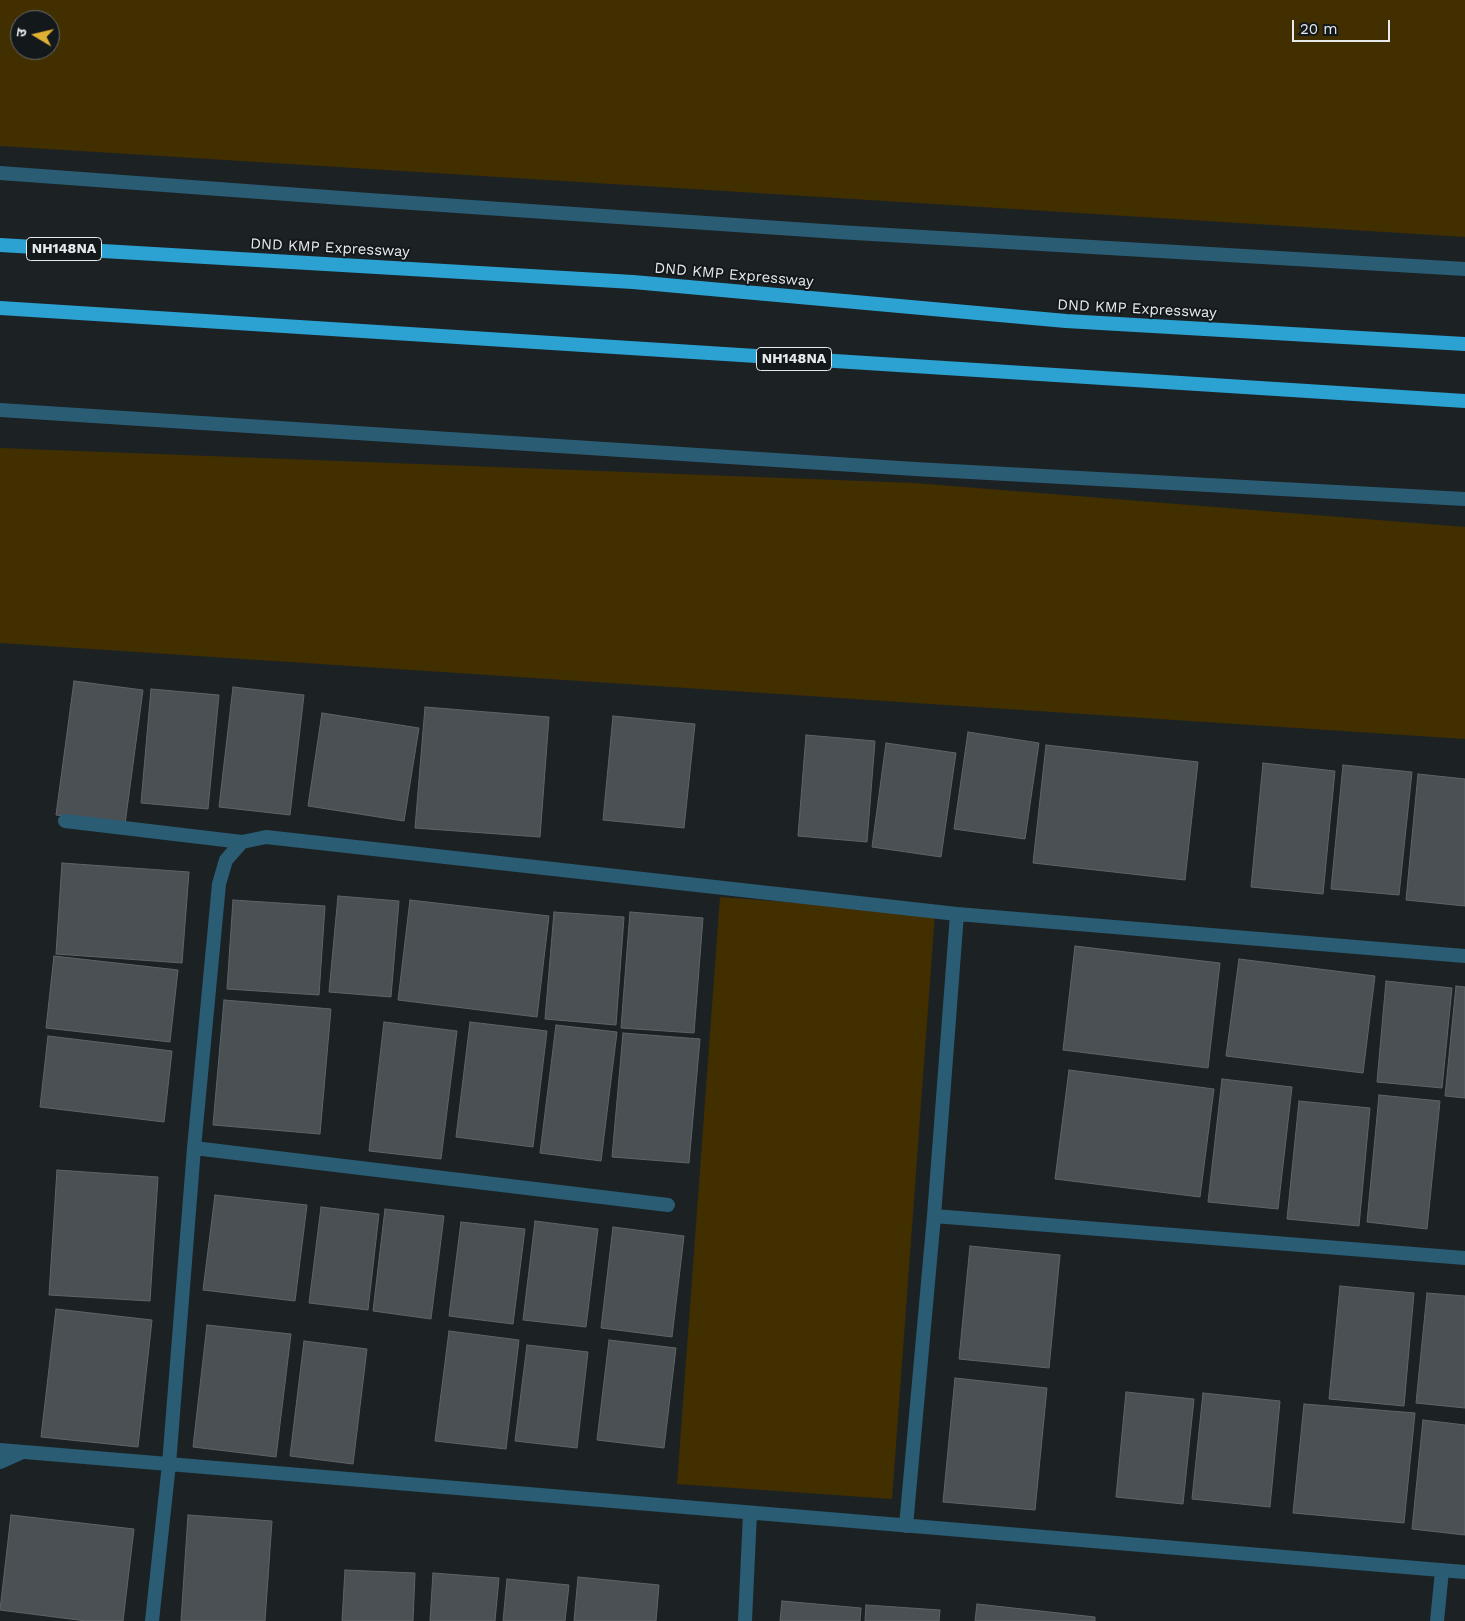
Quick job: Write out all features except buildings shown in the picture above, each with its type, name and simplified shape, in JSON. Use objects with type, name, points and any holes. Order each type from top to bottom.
[{"type":"highway","name":"DND KMP Expressway","points":[[0,245],[633,282],[1066,321],[1465,344]]},
{"type":"highway","name":"NH148NA","points":[[0,308],[1465,401]]},
{"type":"street","points":[[0,173],[829,231],[1465,269]]},
{"type":"street","points":[[0,410],[924,469],[1465,499]]},
{"type":"street","points":[[65,821],[242,842],[266,837],[957,914],[1465,956]]},
{"type":"street","points":[[152,1621],[169,1464],[194,1148],[219,884],[226,860],[242,842]]},
{"type":"street","points":[[906,1526],[934,1216],[957,914]]},
{"type":"street","points":[[194,1148],[668,1205]]},
{"type":"street","points":[[934,1216],[1465,1258]]},
{"type":"street","points":[[0,1450],[1465,1572]]},
{"type":"street","points":[[0,1462],[21,1452]]},
{"type":"street","points":[[745,1621],[750,1513]]},
{"type":"street","points":[[1438,1621],[1442,1571]]},
{"type":"shaded area","points":[[0,0],[1465,0],[1465,237],[0,146]]},
{"type":"shaded area","points":[[0,448],[914,483],[1465,527],[1465,739],[0,643]]},
{"type":"shaded area","points":[[720,897],[935,913],[892,1499],[677,1484]]}]
